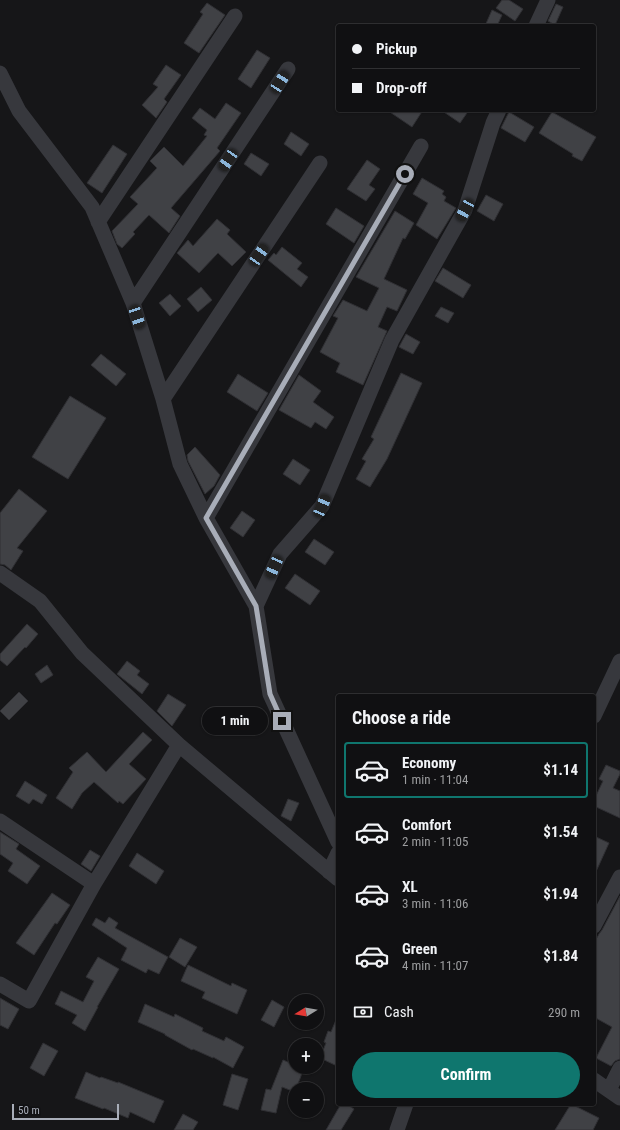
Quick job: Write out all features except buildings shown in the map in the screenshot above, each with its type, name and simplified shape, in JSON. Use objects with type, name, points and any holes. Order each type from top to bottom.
[{"type":"street","points":[[537,24],[548,0]]},
{"type":"street","points":[[98,222],[235,16]]},
{"type":"street","points":[[133,303],[288,69]]},
{"type":"street","points":[[0,73],[19,111],[92,207],[133,303],[163,399],[180,464],[206,518],[256,606],[270,694],[336,838]]},
{"type":"street","points":[[256,606],[280,554],[322,506],[392,340],[465,210],[493,123],[498,112]]},
{"type":"street","points":[[206,518],[421,146]]},
{"type":"street","points":[[163,399],[320,163]]},
{"type":"street","points":[[0,573],[40,601],[82,653],[179,745],[334,876]]},
{"type":"street","points":[[596,712],[620,661]]},
{"type":"street","points":[[0,984],[30,1001],[94,884],[179,745]]},
{"type":"street","points":[[0,821],[94,884]]},
{"type":"street","points":[[334,876],[336,864]]},
{"type":"street","points":[[596,922],[620,877]]},
{"type":"street","points":[[596,1081],[614,1094],[620,1068]]},
{"type":"street","points":[[398,1130],[405,1106]]},
{"type":"route","points":[[282,721],[270,694],[256,606],[206,518],[405,174]]}]
